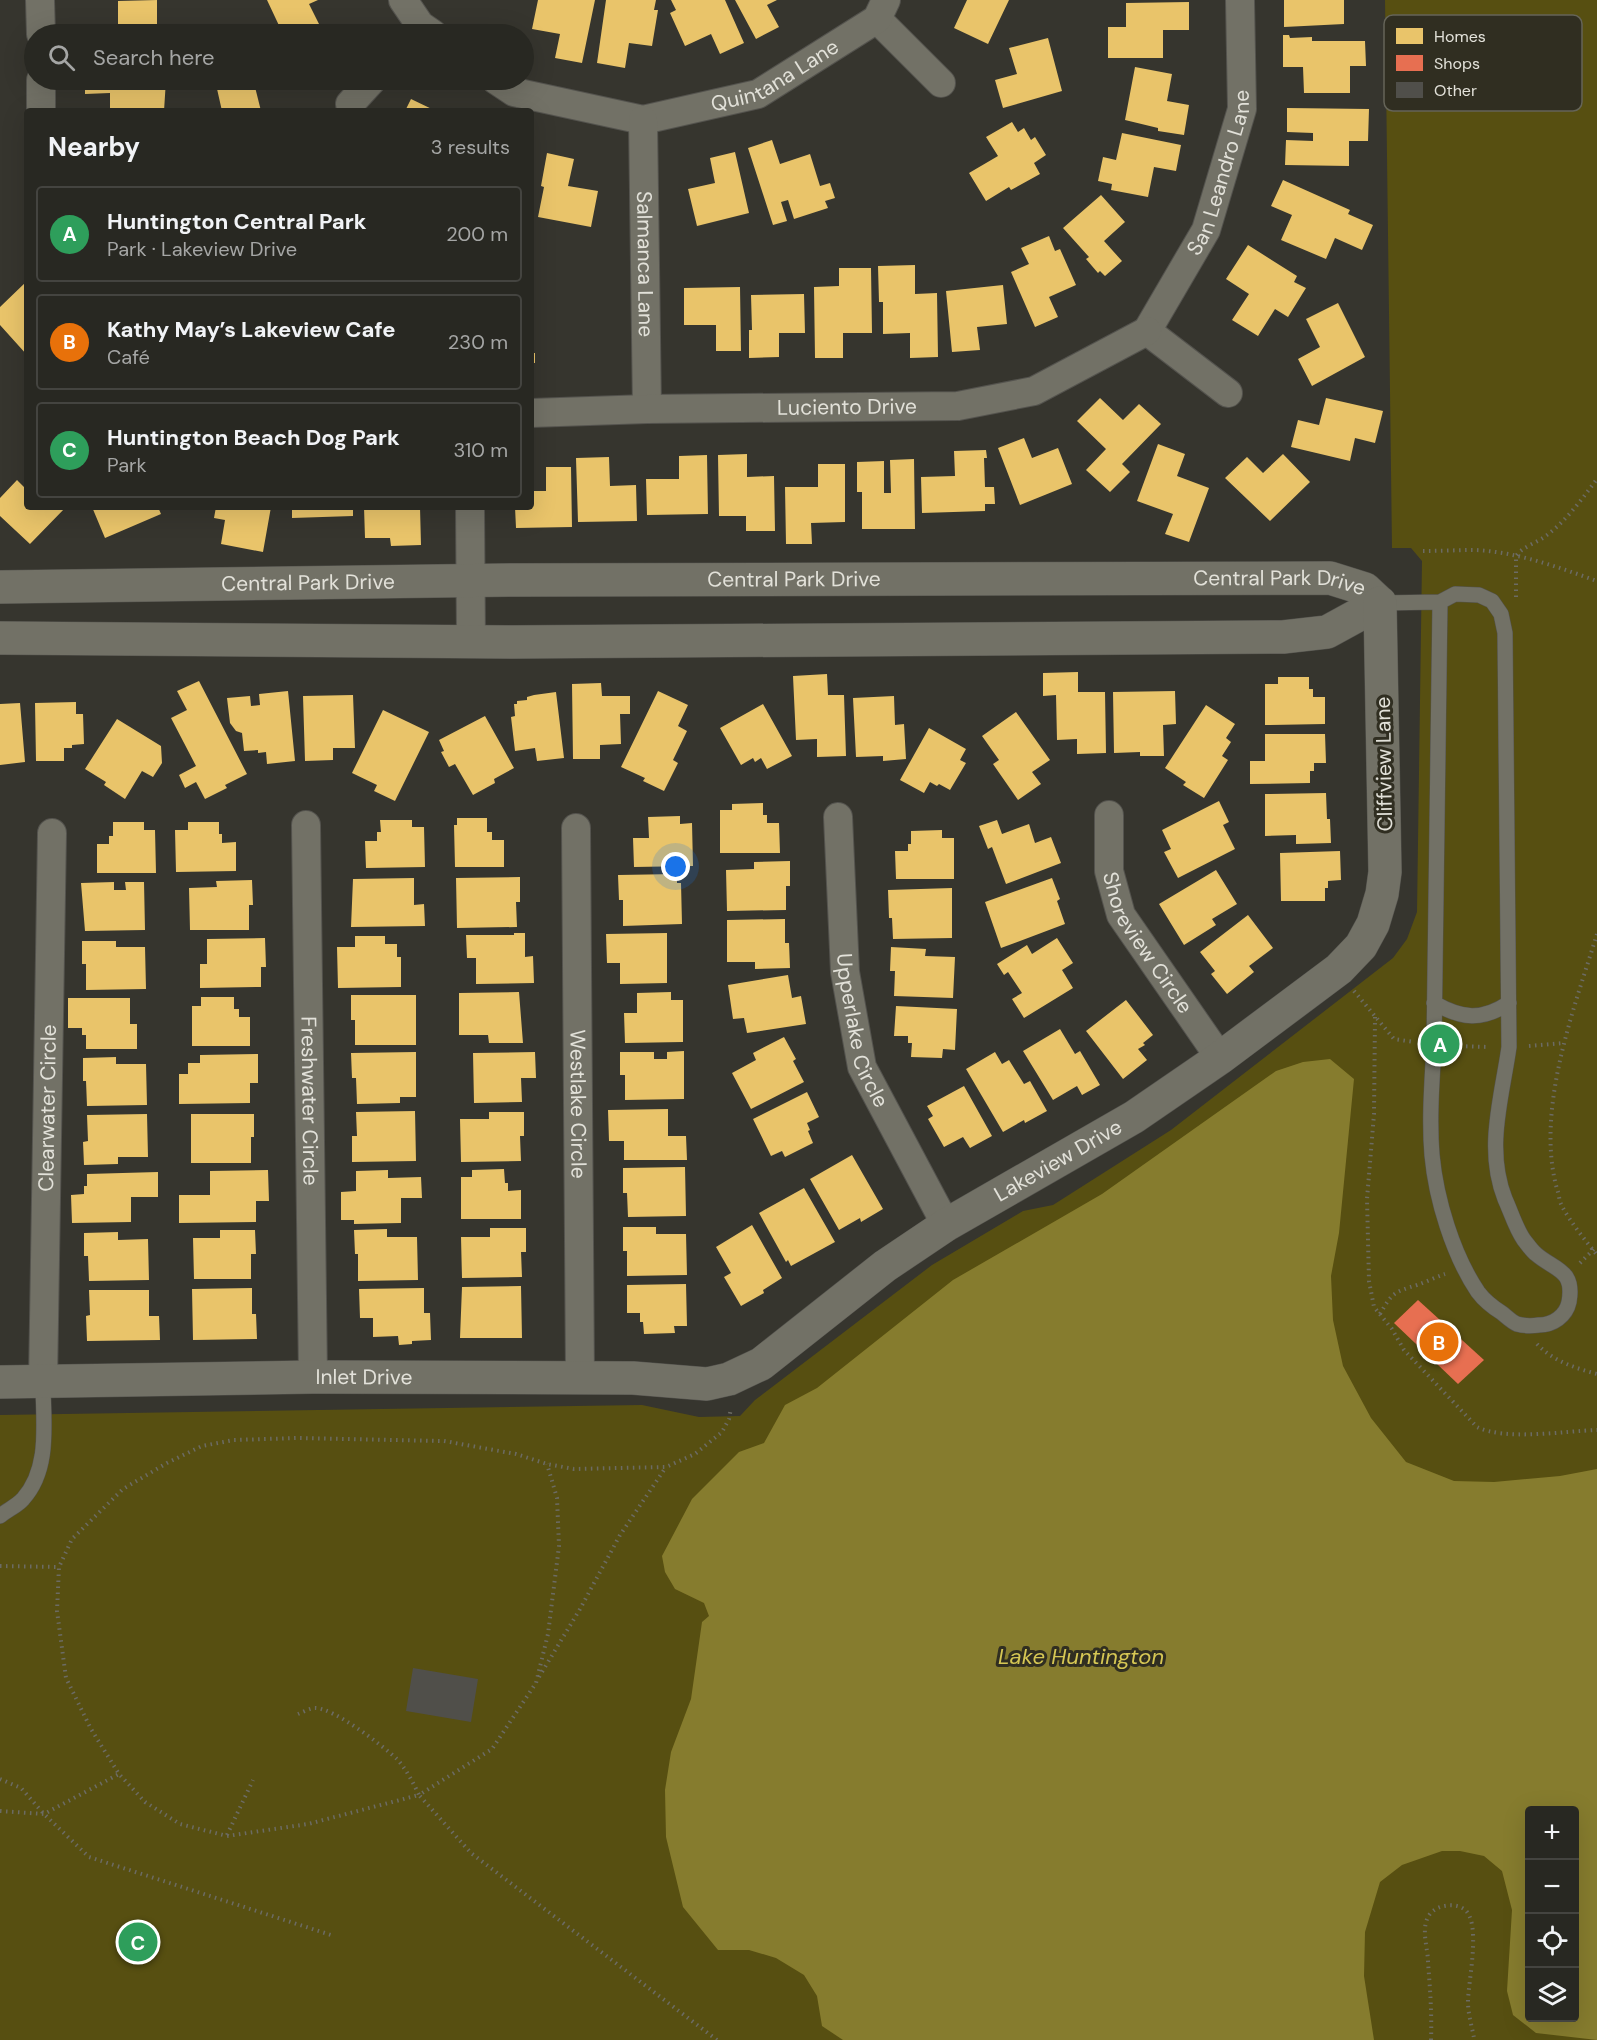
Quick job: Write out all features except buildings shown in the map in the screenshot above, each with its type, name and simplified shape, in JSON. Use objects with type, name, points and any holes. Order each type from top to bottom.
[{"type":"street","points":[[40,0],[41,24]]},
{"type":"street","points":[[404,0],[417,24]]},
{"type":"street","name":"San Leandro Lane","points":[[1147,331],[1206,230],[1242,109],[1240,0]]},
{"type":"street","points":[[881,10],[941,83]]},
{"type":"street","name":"Quintana Lane","points":[[644,120],[758,94],[881,10]]},
{"type":"street","points":[[41,90],[41,108]]},
{"type":"street","points":[[350,104],[363,90]]},
{"type":"street","points":[[511,90],[644,120]]},
{"type":"street","name":"Salmanca Lane","points":[[644,120],[647,409]]},
{"type":"street","points":[[1147,331],[1228,393]]},
{"type":"street","name":"Luciento Drive","points":[[534,413],[647,409],[958,406],[1034,391],[1147,331]]},
{"type":"street","points":[[470,510],[471,642]]},
{"type":"street","name":"Central Park Drive","points":[[0,587],[471,581],[1330,578],[1365,589],[1380,603],[1327,632],[1283,638],[471,642],[0,638]]},
{"type":"street","name":"Cliffview Lane","points":[[1373,924],[1382,894],[1385,872],[1380,603]]},
{"type":"street","points":[[1327,632],[1366,648],[1383,668]]},
{"type":"street","name":"Shoreview Circle","points":[[1109,815],[1109,871],[1121,915],[1220,1058]]},
{"type":"street","name":"Upperlake Circle","points":[[838,817],[845,972],[862,1067],[945,1225]]},
{"type":"street","name":"Freshwater Circle","points":[[306,825],[313,1377]]},
{"type":"street","name":"Westlake Circle","points":[[576,828],[580,1379]]},
{"type":"street","name":"Clearwater Circle","points":[[43,1382],[52,833]]},
{"type":"street","name":"Lakeview Drive","points":[[729,1379],[761,1364],[885,1266],[945,1225],[1134,1118],[1220,1058],[1339,969],[1361,946],[1373,924]]},
{"type":"street","name":"Inlet Drive","points":[[0,1382],[313,1377],[633,1378],[707,1384],[729,1379]]},
{"type":"lane","points":[[1380,603],[1440,602],[1455,594],[1479,595],[1492,601],[1501,614],[1504,633],[1509,1047],[1497,1107],[1495,1130],[1498,1173],[1504,1196],[1522,1238],[1536,1255],[1555,1265],[1567,1277],[1570,1288],[1569,1302],[1560,1318],[1545,1325],[1528,1326],[1515,1323],[1479,1293],[1451,1235],[1439,1199],[1432,1156],[1430,1108],[1434,1046],[1440,602]]},
{"type":"lane","points":[[1434,1003],[1450,1012],[1464,1016],[1498,1011],[1509,1003]]},
{"type":"lane","points":[[0,1516],[22,1500],[39,1475],[43,1452],[43,1382]]},
{"type":"path","points":[[1515,556],[1546,536],[1567,517],[1597,479]]},
{"type":"path","points":[[1423,551],[1476,550],[1515,556],[1558,567],[1597,581]]},
{"type":"path","points":[[1597,934],[1564,1044],[1554,1096],[1551,1134],[1552,1170],[1562,1206],[1597,1255]]},
{"type":"path","points":[[1375,1017],[1374,1114],[1367,1199],[1369,1281],[1374,1307],[1392,1329],[1404,1350],[1478,1427],[1492,1433],[1597,1430]]},
{"type":"path","points":[[1380,1314],[1392,1295],[1402,1288],[1418,1285],[1464,1265]]},
{"type":"path","points":[[1515,1323],[1547,1354],[1575,1368],[1597,1374]]},
{"type":"path","points":[[666,1467],[620,1534],[536,1683],[492,1749],[418,1795],[308,1824],[227,1836],[180,1824],[145,1802],[119,1774],[91,1729],[66,1678],[57,1611],[58,1567],[72,1539],[123,1489],[167,1463],[202,1446],[234,1440],[277,1439],[444,1442],[516,1454],[547,1464],[574,1469],[666,1467],[695,1454],[722,1432],[729,1419],[731,1408],[729,1379]]},
{"type":"path","points":[[536,1683],[548,1634],[559,1546],[557,1498],[547,1464]]},
{"type":"path","points":[[0,1566],[58,1567]]},
{"type":"path","points":[[298,1714],[314,1708],[326,1710],[367,1735],[398,1760],[411,1778],[418,1795],[471,1853],[717,2040]]},
{"type":"path","points":[[0,1811],[44,1814],[119,1774]]},
{"type":"path","points":[[0,1779],[21,1788],[44,1814],[89,1857],[331,1935]]},
{"type":"path","points":[[227,1836],[253,1780]]},
{"type":"path","points":[[1431,2040],[1432,2015],[1425,1935],[1428,1917],[1433,1910],[1454,1905],[1464,1908],[1471,1916],[1474,1944],[1468,2004],[1476,2040]]},
{"type":"shaded area","points":[[1385,0],[1597,0],[1597,2040],[0,2040],[0,1415],[642,1405],[699,1417],[740,1416],[755,1400],[932,1265],[1023,1211],[1053,1205],[1171,1130],[1393,958],[1407,939],[1417,912],[1422,561],[1411,548],[1392,548],[1386,111],[1582,111],[1582,15],[1385,15]]},
{"type":"water","name":"Lake Huntington","points":[[1330,1059],[1354,1079],[1339,1233],[1331,1276],[1333,1320],[1343,1366],[1371,1418],[1406,1462],[1454,1481],[1494,1482],[1560,1476],[1597,1469],[1597,2040],[1536,2033],[1513,2015],[1507,1991],[1512,1910],[1502,1871],[1484,1856],[1460,1851],[1442,1851],[1402,1865],[1380,1882],[1365,1932],[1364,1976],[1374,2040],[843,2040],[822,2026],[817,1996],[804,1975],[776,1958],[749,1950],[718,1950],[683,1907],[666,1837],[665,1790],[671,1752],[691,1699],[702,1622],[709,1616],[704,1603],[675,1589],[665,1572],[662,1556],[692,1499],[739,1452],[764,1443],[785,1405],[817,1388],[953,1280],[1102,1194],[1276,1071],[1303,1062]]},
{"type":"place","name":"Huntington Central Park","points":[[1440,1044]]},
{"type":"place","name":"Kathy May’s Lakeview Cafe","points":[[1439,1342]]},
{"type":"place","name":"Huntington Beach Dog Park","points":[[138,1942]]}]
